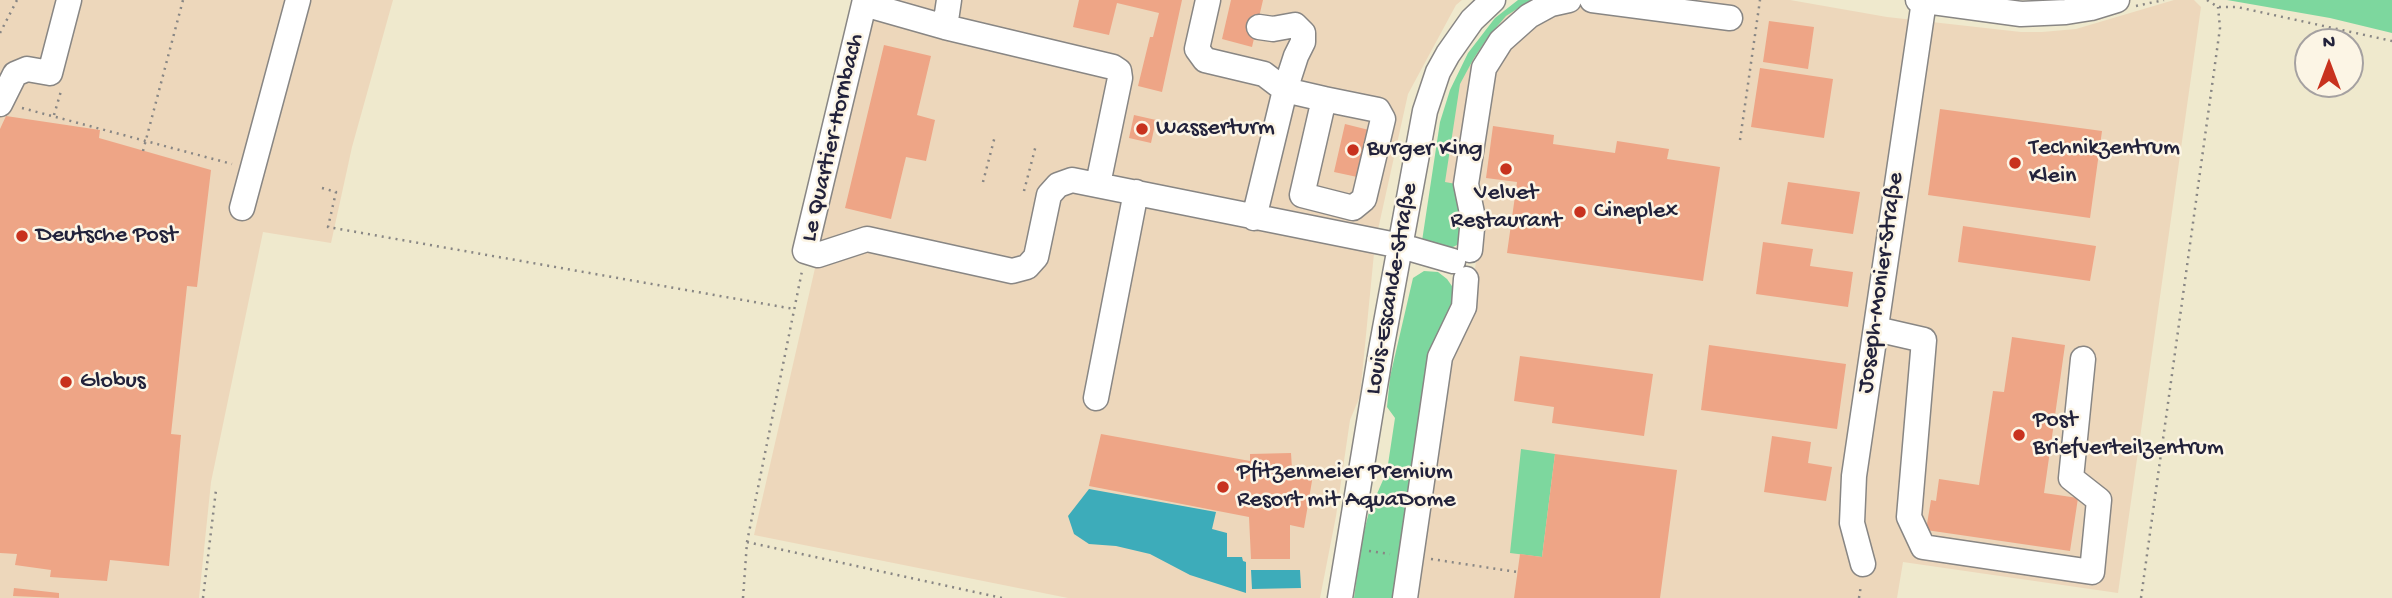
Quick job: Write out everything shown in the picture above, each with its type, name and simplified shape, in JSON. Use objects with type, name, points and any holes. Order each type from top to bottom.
[{"type":"street","points":[[0,103],[15,74],[27,69],[50,73],[69,0]]},
{"type":"street","points":[[242,208],[298,0]]},
{"type":"street","points":[[945,27],[949,0]]},
{"type":"street","points":[[1208,0],[1198,50],[1205,60],[1264,74],[1285,90],[1378,110],[1383,119],[1364,199],[1353,208],[1301,195],[1324,99]]},
{"type":"street","name":"Louis-Escande-Straße","points":[[1340,598],[1378,363],[1425,111],[1435,82],[1459,36],[1493,0]]},
{"type":"street","points":[[1405,598],[1440,357],[1464,307],[1463,264],[1473,219],[1466,184],[1484,68],[1501,41],[1529,16],[1552,4],[1569,0]]},
{"type":"street","points":[[1592,0],[1730,18]]},
{"type":"street","points":[[1921,1],[2000,13],[2041,14],[2091,8],[2117,0]]},
{"type":"street","name":"Joseph-Monier-Straße","points":[[1863,564],[1852,523],[1853,488],[1921,1]]},
{"type":"street","name":"Le Quartier-Hornbach","points":[[1098,184],[1120,78],[1119,71],[1113,67],[945,27],[865,2],[805,251],[818,255],[867,239],[1012,271],[1027,267],[1036,257],[1049,195],[1058,185],[1072,180],[1401,246],[1463,264]]},
{"type":"street","points":[[1254,218],[1285,90],[1303,43],[1303,33],[1295,24],[1273,29],[1259,27]]},
{"type":"street","points":[[1096,398],[1136,192]]},
{"type":"street","points":[[1876,329],[1924,340],[1909,517],[1923,547],[2092,572],[2099,500],[2071,478],[2083,359]]},
{"type":"path","points":[[0,33],[17,0]]},
{"type":"path","points":[[142,151],[183,0]]},
{"type":"path","points":[[1740,140],[1760,0]]},
{"type":"path","points":[[2207,0],[2218,7],[2237,7],[2392,41]]},
{"type":"path","points":[[2141,598],[2220,28],[2218,7]]},
{"type":"path","points":[[0,103],[253,170]]},
{"type":"path","points":[[983,181],[995,136]]},
{"type":"path","points":[[1024,191],[1036,145]]},
{"type":"path","points":[[322,188],[336,192],[328,228],[794,309]]},
{"type":"path","points":[[743,598],[747,542],[805,251]]},
{"type":"path","points":[[203,598],[216,490]]},
{"type":"path","points":[[747,542],[1002,598]]},
{"type":"shaded area","points":[[0,0],[393,0],[352,147],[331,243],[263,232],[211,482],[199,598],[0,598]]},
{"type":"shaded area","points":[[864,0],[1462,0],[1456,5],[1408,94],[1375,243],[1360,396],[1350,420],[1336,516],[1320,598],[1068,598],[754,535],[818,255]]},
{"type":"shaded area","points":[[1525,0],[1790,0],[1887,17],[2021,32],[2076,29],[2174,0],[2194,0],[2201,7],[2118,593],[1903,562],[1897,598],[1410,598],[1450,354],[1470,311],[1478,244],[1430,234],[1458,77],[1503,15]]},
{"type":"green space","points":[[1518,0],[1531,0],[1506,16],[1488,37],[1460,84],[1445,182],[1456,184],[1456,198],[1462,219],[1461,243],[1453,247],[1438,248],[1422,241],[1440,122],[1450,90],[1468,53],[1495,18]]},
{"type":"green space","points":[[2227,0],[2392,0],[2392,33],[2330,18]]},
{"type":"green space","points":[[1424,271],[1438,272],[1447,279],[1454,289],[1453,304],[1397,598],[1354,598],[1362,539],[1369,512],[1387,471],[1395,418],[1387,407],[1390,377],[1413,278]]},
{"type":"green space","points":[[1521,449],[1555,454],[1542,557],[1510,553]]},
{"type":"water","points":[[1089,489],[1216,512],[1212,529],[1227,533],[1227,557],[1242,557],[1246,562],[1246,593],[1190,575],[1150,554],[1116,546],[1089,544],[1074,534],[1068,516]]},
{"type":"water","points":[[1251,570],[1300,570],[1301,588],[1252,589]]},
{"type":"building","points":[[1079,0],[1182,0],[1162,92],[1138,86],[1159,13],[1117,3],[1109,35],[1073,27]]},
{"type":"building","points":[[1231,0],[1263,0],[1252,47],[1222,39]]},
{"type":"building","points":[[1769,21],[1814,27],[1808,69],[1763,62]]},
{"type":"building","points":[[884,45],[931,56],[917,115],[935,120],[926,161],[906,157],[891,219],[845,208]]},
{"type":"building","points":[[1760,68],[1833,79],[1824,138],[1751,127]]},
{"type":"building","name":"Technikzentrum Klein","points":[[1940,109],[2102,131],[2090,218],[1928,195]]},
{"type":"building","name":"Wasserturm","points":[[1134,115],[1156,120],[1151,143],[1129,138]]},
{"type":"building","points":[[6,116],[100,130],[99,138],[211,170],[197,287],[187,286],[171,434],[181,435],[169,566],[110,560],[107,581],[50,577],[51,570],[15,565],[17,554],[0,553],[0,129]]},
{"type":"building","points":[[1345,124],[1373,131],[1362,178],[1334,172]]},
{"type":"building","points":[[1493,126],[1554,135],[1553,144],[1615,153],[1617,141],[1669,149],[1667,159],[1720,167],[1703,281],[1507,253],[1517,182],[1486,178]]},
{"type":"building","points":[[1788,182],[1860,192],[1853,234],[1781,224]]},
{"type":"building","points":[[1963,226],[2096,246],[2090,281],[1958,262]]},
{"type":"building","points":[[1763,242],[1813,249],[1810,266],[1853,272],[1848,307],[1756,294]]},
{"type":"building","name":"Post Briefverteilzentrum","points":[[2012,337],[2065,345],[2044,493],[2078,498],[2070,551],[1926,530],[1931,500],[1936,501],[1939,479],[1979,485],[1993,391],[2004,392]]},
{"type":"building","points":[[1709,345],[1846,364],[1837,429],[1701,410]]},
{"type":"building","points":[[1520,356],[1653,374],[1644,436],[1552,423],[1554,407],[1514,401]]},
{"type":"building","points":[[1101,434],[1250,461],[1250,454],[1291,453],[1292,469],[1313,475],[1304,528],[1290,525],[1290,559],[1251,559],[1249,517],[1089,486]]},
{"type":"building","points":[[1772,436],[1811,442],[1808,463],[1832,467],[1826,501],[1764,492]]},
{"type":"building","points":[[1555,454],[1677,470],[1660,598],[1514,598],[1520,554],[1542,557]]},
{"type":"building","points":[[14,588],[59,593],[59,598],[13,596]]},
{"type":"place","name":"Wasserturm","points":[[1142,129]]},
{"type":"place","name":"Burger King","points":[[1353,150]]},
{"type":"place","name":"Technikzentrum Klein","points":[[2015,163]]},
{"type":"place","name":"Velvet Restaurant","points":[[1506,169]]},
{"type":"place","name":"Cineplex","points":[[1580,212]]},
{"type":"place","name":"Deutsche Post","points":[[22,236]]},
{"type":"place","name":"Globus","points":[[66,382]]},
{"type":"place","name":"Post Briefverteilzentrum","points":[[2019,435]]},
{"type":"place","name":"Pfitzenmeier Premium Resort mit AquaDome","points":[[1223,487]]}]
